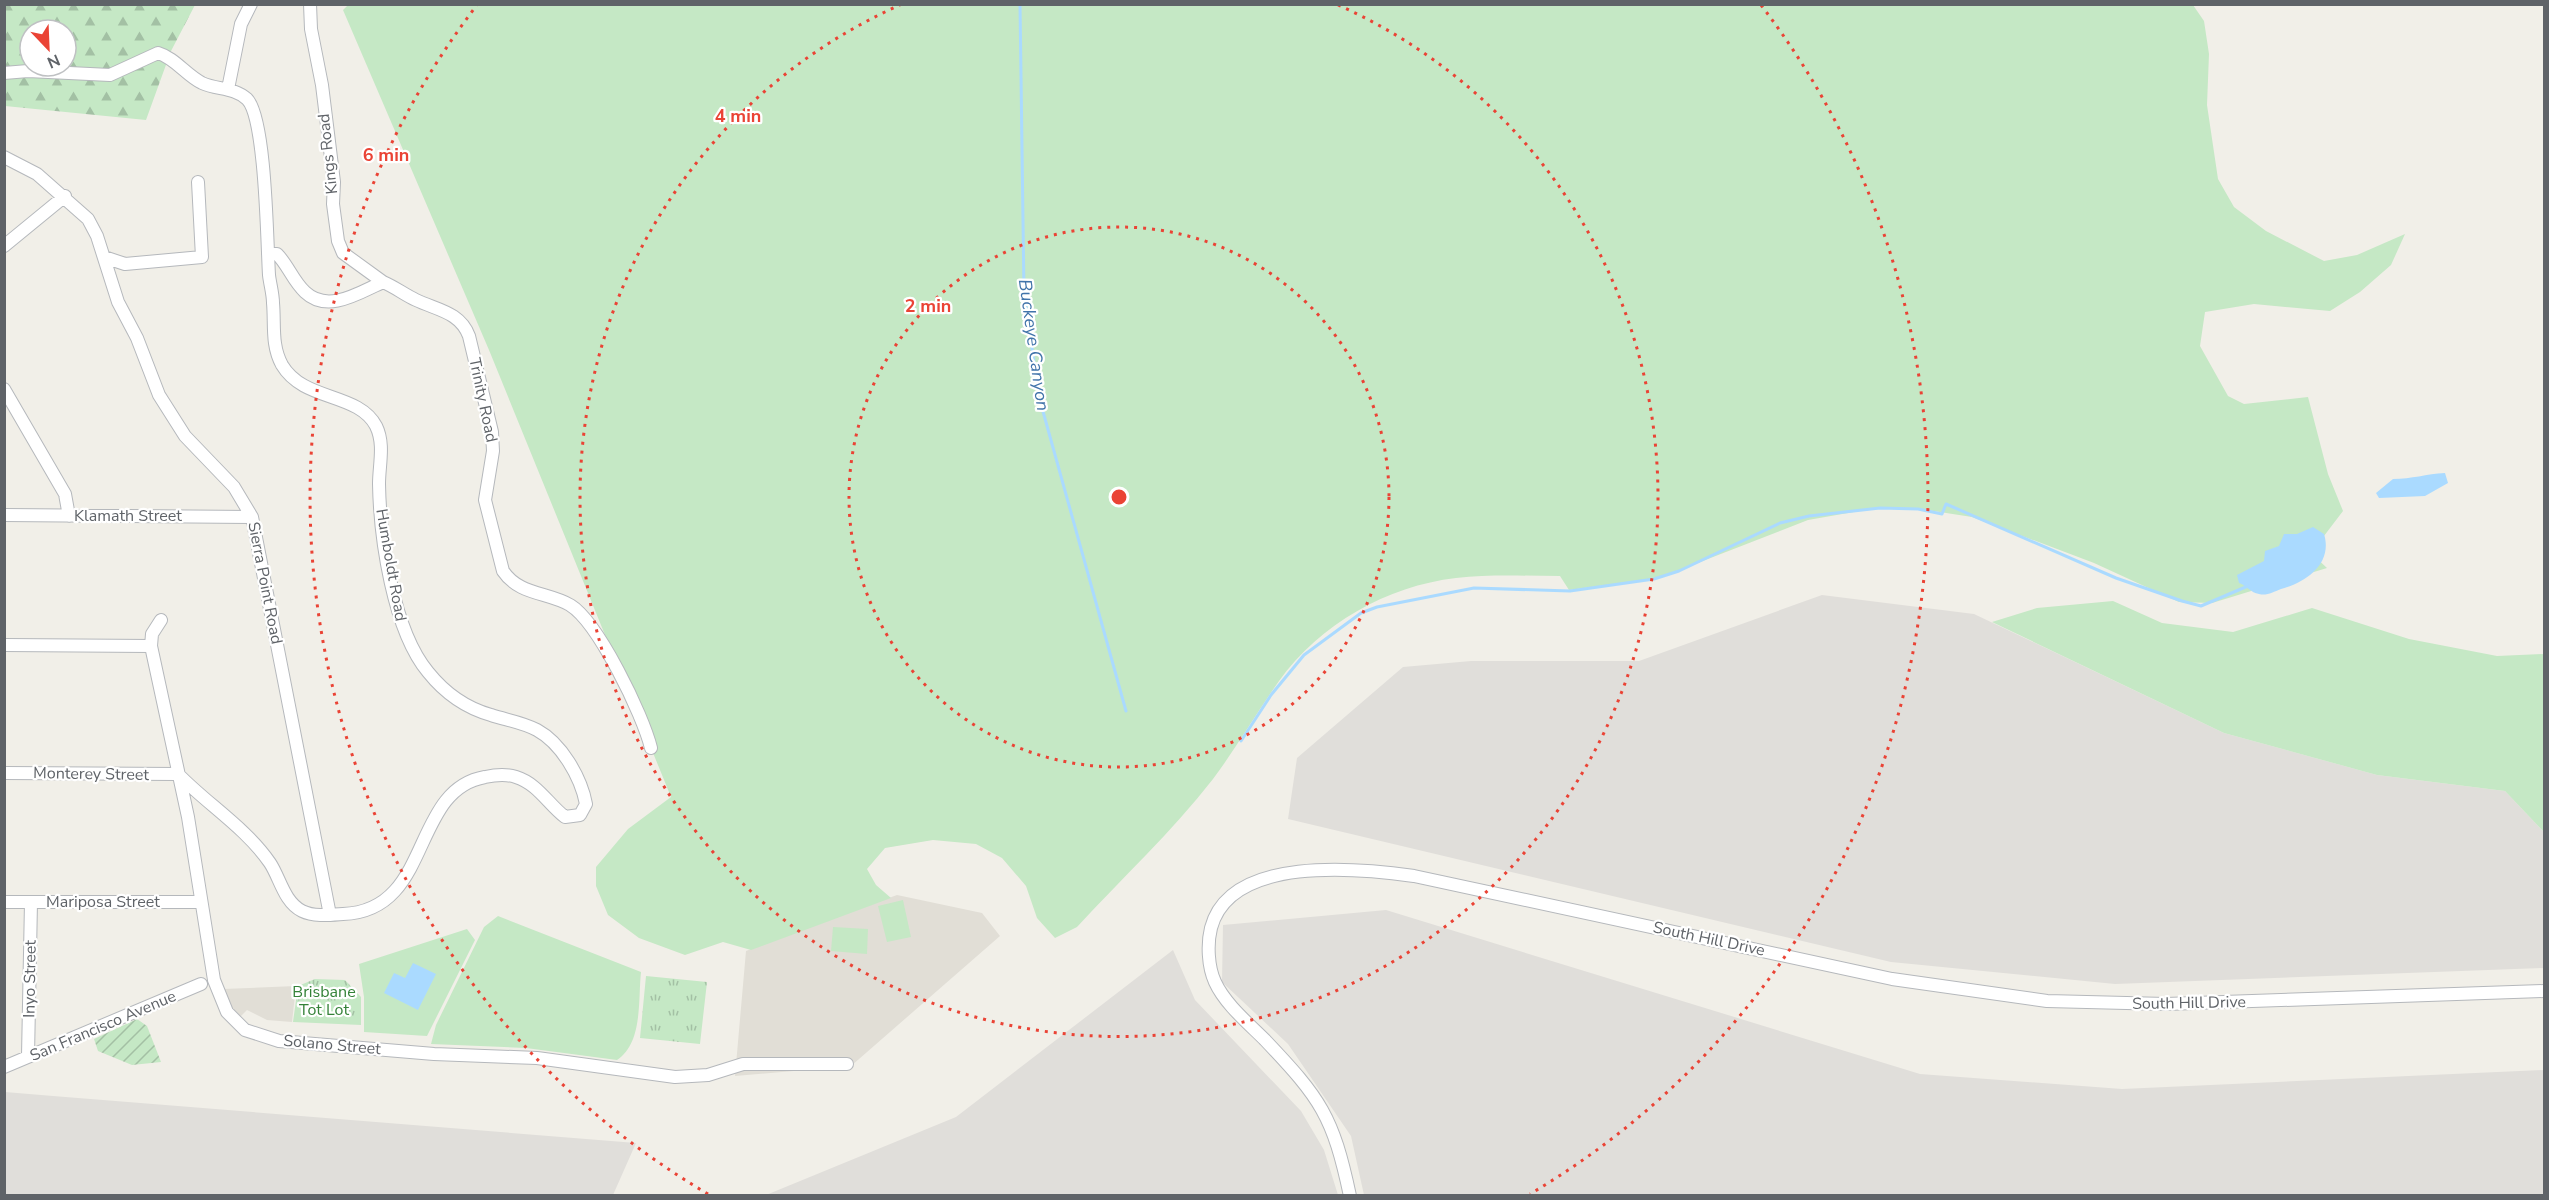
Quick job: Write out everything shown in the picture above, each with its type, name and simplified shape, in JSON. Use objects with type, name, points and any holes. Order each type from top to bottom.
[{"type":"street","points":[[228,89],[241,24],[251,4]]},
{"type":"street","name":"Kings Road","points":[[310,4],[311,29],[322,85],[334,182],[333,204],[338,241],[343,253],[383,282]]},
{"type":"street","name":"Humboldt Road","points":[[4,73],[28,71],[104,76],[116,74],[158,53],[202,83],[228,89],[248,100],[255,120],[263,179],[274,304],[273,334],[281,363],[301,385],[361,410],[370,418],[378,432],[380,499],[390,571],[402,628],[415,654],[437,682],[462,702],[488,715],[531,727],[549,739],[567,761],[586,804],[580,815],[565,817],[541,792],[518,777],[490,776],[469,781],[446,799],[411,869],[395,891],[366,910],[313,915],[297,908],[265,857],[178,774]]},
{"type":"street","name":"Sierra Point Road","points":[[4,157],[30,169],[65,196],[88,219],[104,256],[118,302],[137,338],[153,385],[185,436],[234,487],[252,517],[330,915]]},
{"type":"street","points":[[104,256],[125,264],[202,257],[198,182]]},
{"type":"street","points":[[4,246],[65,196]]},
{"type":"street","points":[[268,254],[277,254],[304,291],[321,301],[339,301],[383,282]]},
{"type":"street","points":[[112,284],[116,272],[125,264]]},
{"type":"street","name":"Trinity Road","points":[[383,282],[452,315],[466,330],[492,432],[493,451],[485,500],[503,571],[521,588],[563,602],[582,615],[638,710],[651,748]]},
{"type":"street","points":[[4,389],[65,494],[69,516]]},
{"type":"street","name":"Klamath Street","points":[[4,515],[252,517]]},
{"type":"street","points":[[4,645],[151,646],[152,634],[161,620]]},
{"type":"street","name":"Solano Street","points":[[151,646],[188,817],[207,941],[221,1002],[240,1026],[264,1038],[434,1054],[537,1058],[675,1077],[708,1075],[743,1064],[847,1064]]},
{"type":"street","name":"Monterey Street","points":[[4,773],[178,774]]},
{"type":"street","points":[[188,817],[199,805],[209,803]]},
{"type":"street","name":"South Hill Drive","points":[[1350,1196],[1336,1136],[1319,1101],[1302,1079],[1225,998],[1212,972],[1209,937],[1220,909],[1242,888],[1270,877],[1358,870],[1414,876],[1902,981],[2047,1001],[2166,1004],[2544,991]]},
{"type":"street","name":"Mariposa Street","points":[[4,902],[201,902]]},
{"type":"street","name":"Inyo Street","points":[[28,1056],[31,902]]},
{"type":"street","name":"San Francisco Avenue","points":[[4,1067],[201,984]]},
{"type":"shaded area","points":[[1822,595],[1974,614],[2224,733],[2377,775],[2505,791],[2544,832],[2544,968],[2115,984],[1891,962],[1288,819],[1297,758],[1403,667],[1471,661],[1639,661]]},
{"type":"shaded area","points":[[897,895],[982,913],[1000,936],[851,1066],[735,1076],[746,951]]},
{"type":"shaded area","points":[[1386,910],[1920,1074],[2122,1089],[2544,1070],[2544,1195],[1364,1195],[1351,1136],[1288,1044],[1222,982],[1223,925]]},
{"type":"shaded area","points":[[1173,950],[1195,1000],[1301,1111],[1324,1150],[1338,1195],[766,1195],[956,1117]]},
{"type":"shaded area","points":[[296,986],[292,1022],[267,1020],[247,1010],[240,1017],[225,999],[223,989]]},
{"type":"shaded area","points":[[5,1092],[636,1143],[613,1195],[5,1195]]},
{"type":"green space","points":[[349,4],[2193,5],[2204,21],[2209,54],[2207,105],[2218,179],[2234,207],[2266,231],[2324,261],[2357,255],[2405,234],[2391,265],[2360,292],[2330,311],[2254,304],[2205,312],[2200,346],[2228,396],[2244,404],[2308,397],[2328,474],[2343,511],[2311,553],[2327,568],[2212,603],[2179,602],[2094,563],[1972,517],[1914,508],[1871,509],[1808,520],[1659,578],[1569,590],[1560,576],[1482,576],[1430,582],[1380,599],[1335,625],[1314,642],[1279,681],[1222,767],[1197,799],[1077,927],[1055,938],[1037,918],[1026,886],[1002,858],[976,844],[933,840],[885,848],[867,869],[876,885],[891,898],[751,950],[723,942],[685,955],[639,938],[608,915],[596,886],[596,867],[628,829],[671,797],[489,350],[343,10]]},
{"type":"green space","points":[[4,5],[195,5],[171,51],[146,120],[5,106]]},
{"type":"green space","points":[[2113,601],[2162,623],[2233,632],[2312,608],[2409,639],[2497,656],[2544,654],[2544,832],[2505,791],[2377,775],[2224,733],[1992,622],[2037,608]]},
{"type":"green space","points":[[903,900],[911,937],[887,942],[878,906]]},
{"type":"green space","points":[[498,916],[641,972],[635,1032],[631,1043],[617,1060],[526,1048],[431,1044],[436,1025],[484,927]]},
{"type":"green space","points":[[833,927],[868,929],[867,954],[831,951]]},
{"type":"green space","points":[[467,929],[475,940],[427,1036],[364,1032],[364,997],[359,964]]},
{"type":"green space","points":[[646,976],[707,982],[700,1044],[640,1038]]},
{"type":"green space","name":"Brisbane Tot Lot","points":[[315,979],[345,980],[361,997],[361,1025],[293,1022],[298,986]]},
{"type":"green space","points":[[137,1019],[147,1026],[161,1062],[132,1065],[98,1051],[94,1039]]},
{"type":"water","points":[[2445,473],[2448,483],[2425,496],[2379,498],[2376,493],[2393,479]]},
{"type":"water","points":[[2313,527],[2324,534],[2326,544],[2325,554],[2316,570],[2300,582],[2265,594],[2253,592],[2239,583],[2237,575],[2264,561],[2265,551],[2279,546],[2284,534],[2297,534]]},
{"type":"water","points":[[413,963],[436,974],[418,1010],[384,993],[394,973],[405,978]]},
{"type":"waterway","name":"Buckeye Canyon","points":[[1020,4],[1024,293],[1039,397],[1126,711]]},
{"type":"waterway","points":[[1241,741],[1271,695],[1304,655],[1361,613],[1377,607],[1474,588],[1570,591],[1654,579],[1679,571],[1780,523],[1809,516],[1880,508],[1918,509],[1942,514],[1946,504],[2116,578],[2182,601],[2201,606],[2248,586]]}]
